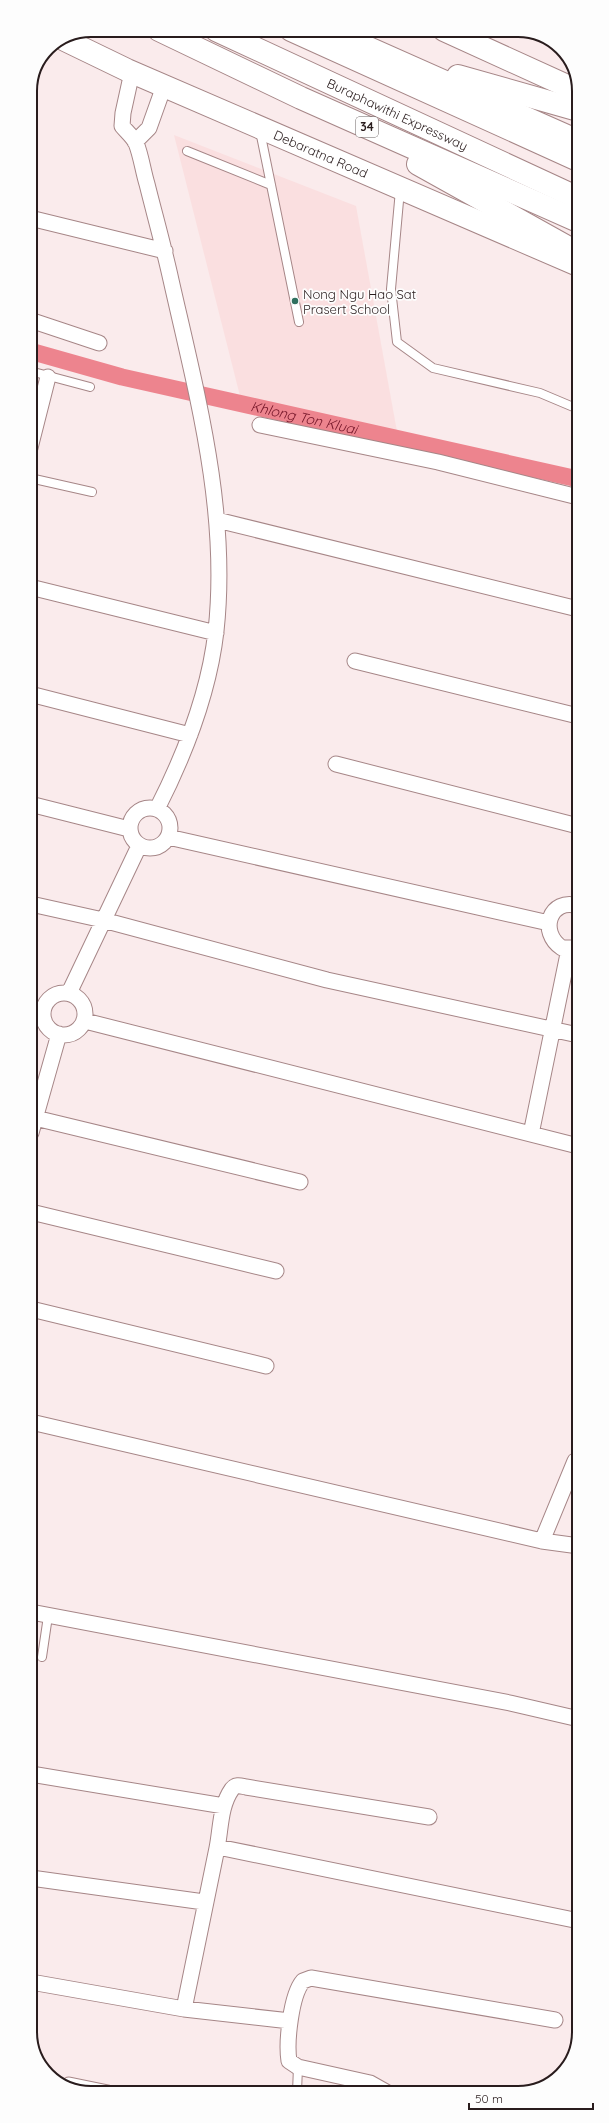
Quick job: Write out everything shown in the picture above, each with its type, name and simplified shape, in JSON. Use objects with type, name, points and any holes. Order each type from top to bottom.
[{"type":"main road","name":"34","points":[[174,37],[301,98],[572,218]]},
{"type":"main road","name":"Buraphawithi Expressway","points":[[231,37],[572,195]]},
{"type":"main road","points":[[306,37],[572,157]]},
{"type":"main road","points":[[343,37],[572,138]]},
{"type":"main road","points":[[484,39],[572,88]]},
{"type":"main road","name":"Debaratna Road","points":[[69,42],[132,72],[572,263]]},
{"type":"main road","points":[[374,52],[572,108]]},
{"type":"main road","points":[[301,98],[572,250]]},
{"type":"street","points":[[132,72],[123,113],[122,126],[136,142],[164,251],[209,453],[217,520],[216,633],[206,682],[190,735],[174,774],[157,809]]},
{"type":"street","points":[[136,142],[149,128],[164,86]]},
{"type":"street","points":[[37,220],[164,251]]},
{"type":"street","points":[[37,322],[99,343]]},
{"type":"street","points":[[37,420],[48,376]]},
{"type":"street","points":[[260,425],[438,462],[572,496]]},
{"type":"street","points":[[217,520],[572,608]]},
{"type":"street","points":[[37,589],[216,633]]},
{"type":"street","points":[[355,662],[572,715]]},
{"type":"street","points":[[37,696],[190,735]]},
{"type":"street","points":[[336,764],[572,824]]},
{"type":"street","points":[[37,806],[129,829]]},
{"type":"street","points":[[150,808],[163,812],[170,824],[168,837],[159,847],[145,848],[139,846],[134,841],[129,829],[130,822],[138,812],[150,808]]},
{"type":"street","points":[[168,837],[549,923]]},
{"type":"street","points":[[69,993],[139,846]]},
{"type":"street","points":[[572,903],[556,910],[549,923],[551,938],[556,943],[572,948]]},
{"type":"street","points":[[37,906],[103,920],[327,980],[572,1034]]},
{"type":"street","points":[[531,1134],[553,1029],[572,957]]},
{"type":"street","points":[[62,993],[69,993],[75,996],[84,1006],[85,1021],[78,1030],[72,1033],[59,1034],[47,1026],[37,1011],[49,1000],[62,993]]},
{"type":"street","points":[[85,1021],[572,1144]]},
{"type":"street","points":[[37,1104],[59,1034]]},
{"type":"street","points":[[37,1118],[300,1182]]},
{"type":"street","points":[[37,1213],[276,1272]]},
{"type":"street","points":[[37,1310],[266,1366]]},
{"type":"street","points":[[37,1423],[542,1541],[572,1545]]},
{"type":"street","points":[[542,1541],[572,1468]]},
{"type":"street","points":[[37,1613],[510,1703],[572,1718]]},
{"type":"street","points":[[37,1775],[224,1806]]},
{"type":"street","points":[[184,2009],[204,1902],[218,1847],[224,1806],[233,1788],[240,1786],[429,1817]]},
{"type":"street","points":[[218,1847],[572,1920]]},
{"type":"street","points":[[37,1879],[204,1902]]},
{"type":"street","points":[[375,2086],[370,2083],[298,2067],[289,2061],[288,2049],[290,2021],[301,1983],[307,1978],[555,2020]]},
{"type":"street","points":[[37,1983],[184,2009],[290,2021]]},
{"type":"lane","points":[[260,128],[299,322]]},
{"type":"lane","points":[[187,151],[271,185]]},
{"type":"lane","points":[[400,189],[391,289],[397,342],[433,368],[540,393],[572,406]]},
{"type":"lane","points":[[37,374],[90,387]]},
{"type":"lane","points":[[37,480],[92,492]]},
{"type":"lane","points":[[42,1656],[48,1616]]},
{"type":"lane","points":[[297,2086],[298,2067]]},
{"type":"shaded area","name":"Nong Ngu Hao Sat Prasert School","points":[[174,135],[356,206],[398,437],[240,396]]},
{"type":"waterway","name":"Khlong Ton Kluai","points":[[37,353],[122,377],[572,478]]},
{"type":"place","name":"Nong Ngu Hao Sat Prasert School","points":[[295,301]]}]
